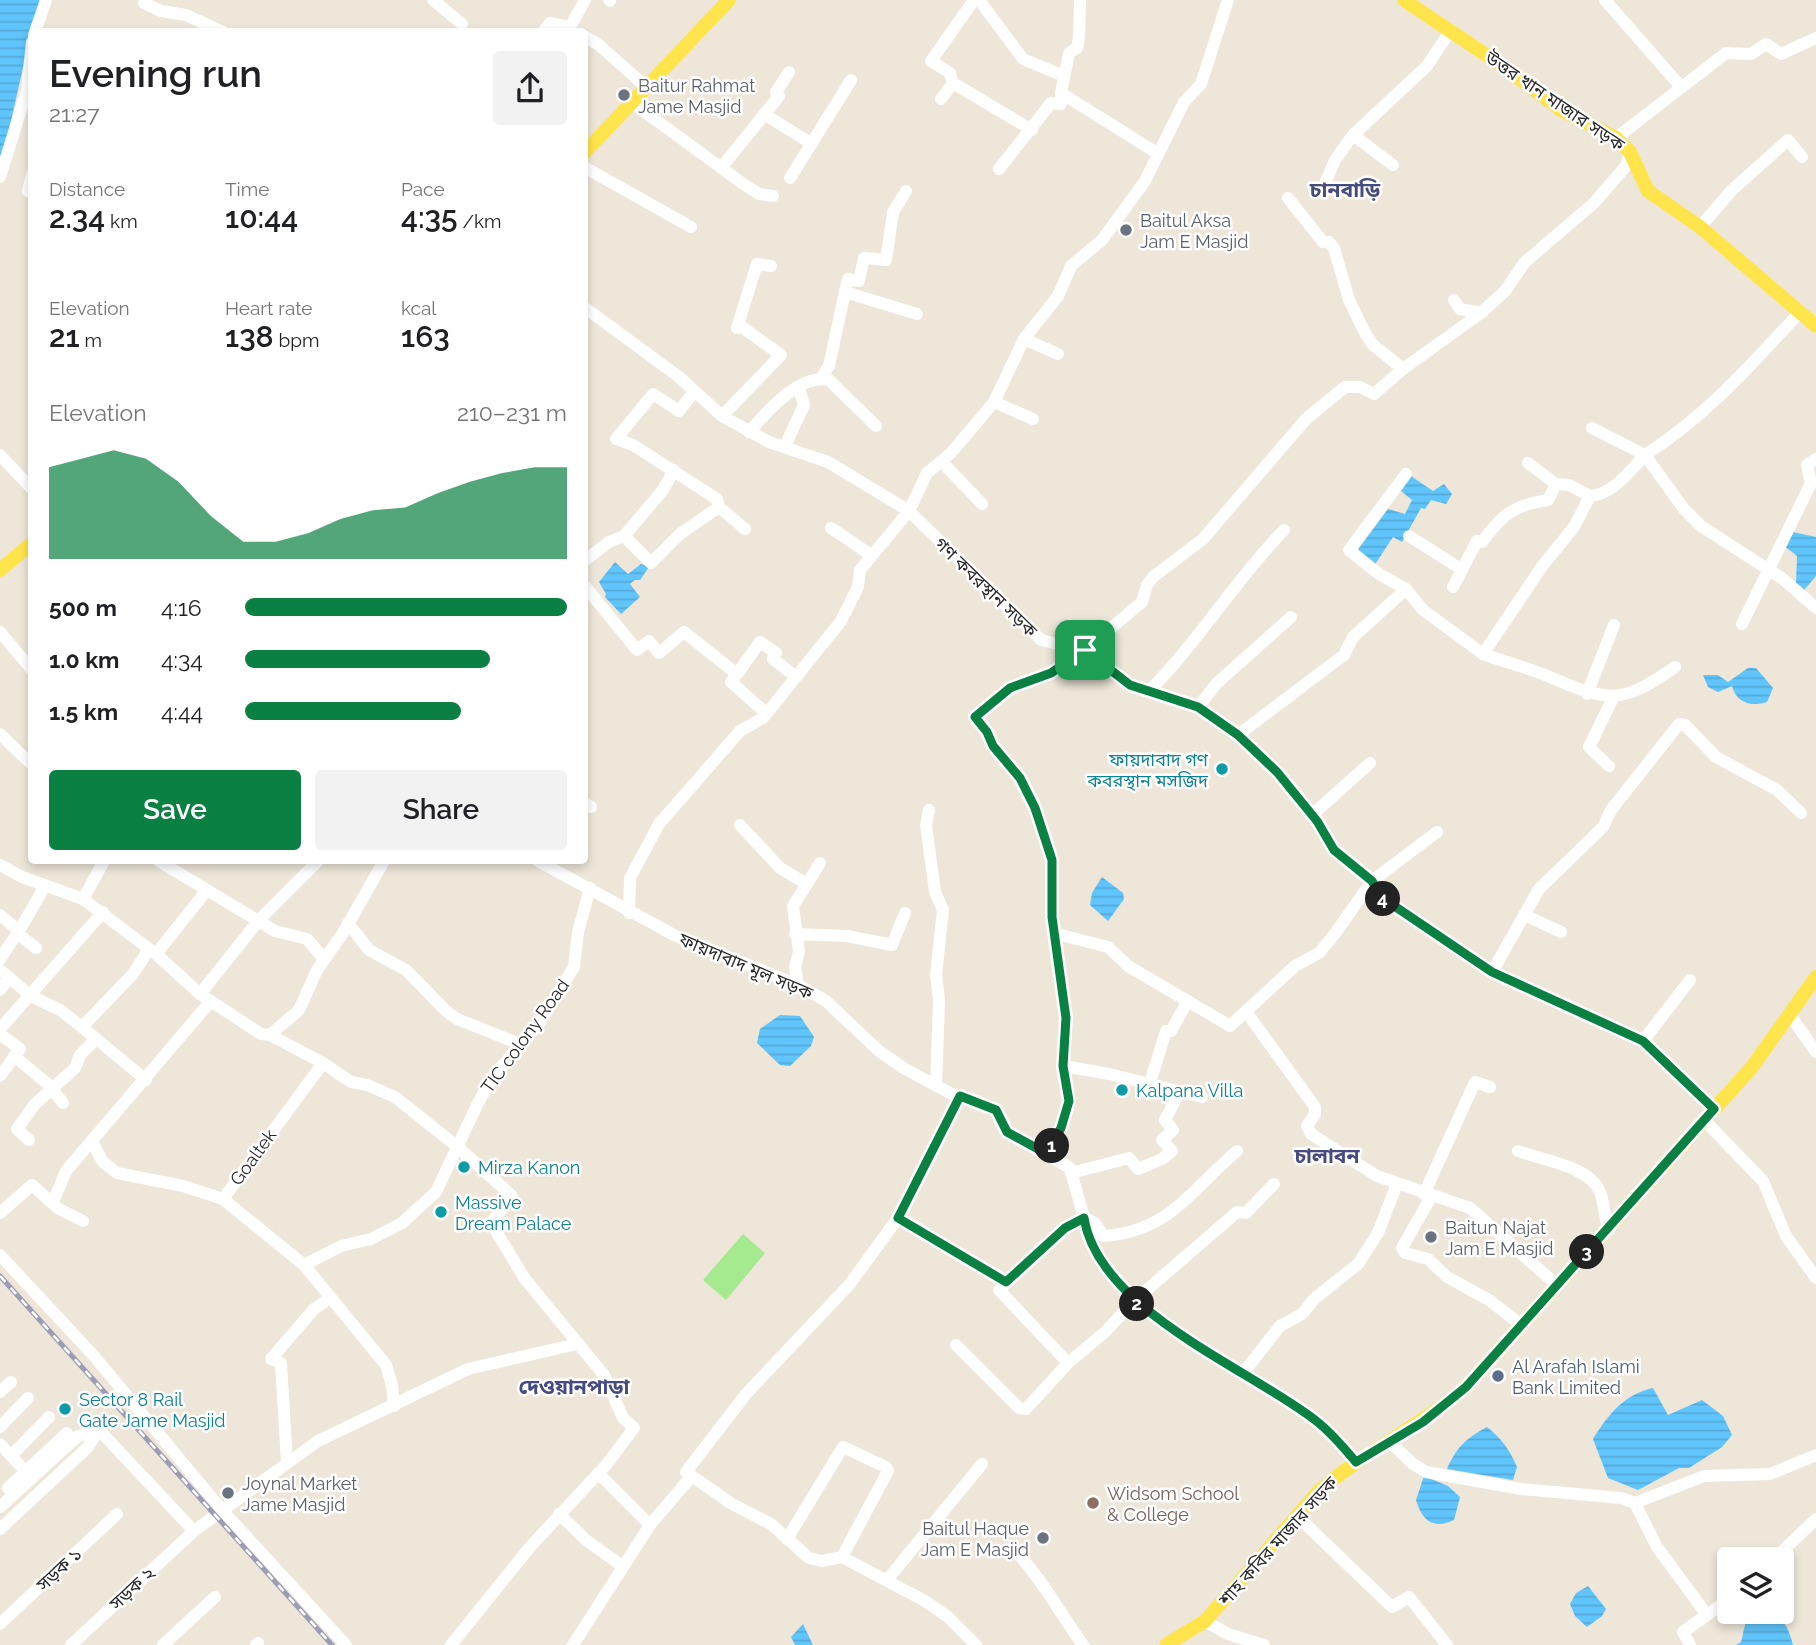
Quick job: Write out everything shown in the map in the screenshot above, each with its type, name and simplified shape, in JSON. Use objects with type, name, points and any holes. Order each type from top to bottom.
[{"type":"main road","points":[[588,149],[634,104],[645,86],[729,0]]},
{"type":"main road","name":"উত্তর খান মাজার সড়ক","points":[[1404,0],[1451,30],[1561,110],[1616,138],[1630,152],[1648,191],[1700,227],[1816,326]]},
{"type":"main road","points":[[0,570],[28,546]]},
{"type":"main road","name":"শাহ কবির মাজার সড়ক","points":[[1166,1645],[1205,1621],[1352,1457],[1390,1442],[1443,1407],[1466,1387],[1752,1067],[1816,977]]},
{"type":"street","points":[[36,28],[46,0]]},
{"type":"street","points":[[147,0],[144,4],[161,11],[186,15],[214,28]]},
{"type":"street","points":[[433,0],[462,24]]},
{"type":"street","points":[[573,28],[585,0]]},
{"type":"street","points":[[974,0],[931,61],[950,73],[953,83],[1032,130]]},
{"type":"street","points":[[979,0],[1023,59],[1065,76]]},
{"type":"street","points":[[999,169],[1051,103],[1061,104],[1069,53],[1077,48],[1082,31],[1077,19],[1080,0]]},
{"type":"street","points":[[629,913],[630,878],[659,824],[740,731],[766,713],[841,621],[858,587],[860,570],[909,511],[927,473],[994,402],[1024,340],[1058,296],[1071,267],[1102,240],[1145,181],[1184,102],[1201,83],[1228,0]]},
{"type":"street","points":[[1605,0],[1681,87]]},
{"type":"street","points":[[546,28],[550,23],[569,28]]},
{"type":"street","points":[[1326,181],[1335,160],[1353,135],[1427,66],[1451,30]]},
{"type":"street","points":[[588,38],[600,45],[645,86]]},
{"type":"street","points":[[1616,138],[1726,53],[1751,54],[1766,44],[1781,54],[1816,38]]},
{"type":"street","points":[[721,168],[779,96],[776,92],[789,72]]},
{"type":"street","points":[[0,177],[28,79]]},
{"type":"street","points":[[790,178],[851,80]]},
{"type":"street","points":[[941,99],[953,83]]},
{"type":"street","points":[[1061,93],[1157,153]]},
{"type":"street","points":[[634,104],[759,194],[773,196]]},
{"type":"street","points":[[764,114],[812,144]]},
{"type":"street","points":[[1353,135],[1393,165]]},
{"type":"street","points":[[1700,227],[1732,190],[1788,141],[1801,157]]},
{"type":"street","points":[[1047,1154],[1061,1128],[1069,1101],[1063,1066],[1066,1018],[1053,933],[1052,860],[1042,827],[1020,778],[993,746],[987,732],[975,717],[1010,688],[1051,673],[1085,650],[1142,603],[1147,585],[1153,577],[1203,539],[1307,419],[1345,387],[1360,387],[1374,394],[1403,369],[1481,313],[1505,290],[1525,262],[1594,203],[1626,166],[1630,152]]},
{"type":"street","points":[[588,169],[691,227]]},
{"type":"street","points":[[749,432],[780,397],[821,378],[829,366],[848,279],[859,281],[864,258],[886,260],[893,212],[906,191]]},
{"type":"street","points":[[1288,198],[1323,242],[1329,242],[1334,248],[1353,309],[1372,344],[1403,369]]},
{"type":"street","points":[[722,416],[781,355],[739,325],[737,328],[757,264],[771,266]]},
{"type":"street","points":[[845,292],[917,314]]},
{"type":"street","points":[[1454,300],[1460,309],[1481,313]]},
{"type":"street","name":"গণ কবরস্থান সড়ক","points":[[588,310],[722,416],[749,432],[828,462],[909,511],[1041,640],[1085,650],[1130,685],[1198,707],[1238,735],[1277,772],[1312,815],[1334,850],[1372,881],[1381,897],[1492,972],[1643,1041],[1709,1114],[1763,1181],[1786,1236],[1816,1278]]},
{"type":"street","points":[[1483,654],[1543,565],[1574,527],[1590,496],[1623,478],[1645,455],[1682,432],[1724,394],[1800,312]]},
{"type":"street","points":[[1024,340],[1058,354]]},
{"type":"street","points":[[821,378],[829,380],[876,426]]},
{"type":"street","points":[[785,446],[804,405],[799,388]]},
{"type":"street","points":[[694,392],[679,411],[653,394],[616,439],[633,445],[717,499],[719,507],[745,530]]},
{"type":"street","points":[[994,402],[1033,419]]},
{"type":"street","points":[[1592,428],[1645,455],[1676,500],[1701,526],[1767,569],[1816,608]]},
{"type":"street","points":[[1742,624],[1811,483],[1807,466],[1816,459]]},
{"type":"street","points":[[941,461],[982,504]]},
{"type":"street","points":[[2,463],[28,486]]},
{"type":"street","points":[[1528,463],[1556,484],[1569,485],[1590,496]]},
{"type":"street","points":[[588,558],[609,542],[624,536],[663,490],[674,470]]},
{"type":"street","points":[[1406,474],[1349,550],[1379,574],[1406,589],[1423,610],[1483,654],[1587,694],[1614,696],[1655,681],[1675,667]]},
{"type":"street","points":[[1452,587],[1477,541],[1482,542],[1505,513],[1548,500],[1556,484]]},
{"type":"street","points":[[624,536],[651,563],[680,534],[719,507]]},
{"type":"street","points":[[831,528],[871,555]]},
{"type":"street","points":[[1149,691],[1226,601],[1252,562],[1284,530]]},
{"type":"street","points":[[1409,536],[1461,569]]},
{"type":"street","points":[[1238,735],[1344,655],[1353,637],[1406,589]]},
{"type":"street","points":[[588,590],[637,650],[649,641],[659,653],[684,632],[737,674]]},
{"type":"street","points":[[1198,707],[1217,683],[1291,617]]},
{"type":"street","points":[[1587,694],[1614,625]]},
{"type":"street","points":[[0,632],[28,665]]},
{"type":"street","points":[[766,713],[731,682],[760,642],[776,653],[773,659],[795,676]]},
{"type":"street","points":[[1609,766],[1589,747],[1614,696]]},
{"type":"street","points":[[1492,972],[1539,889],[1556,869],[1603,827],[1611,810],[1679,724],[1685,725],[1716,757],[1777,790],[1801,813]]},
{"type":"street","points":[[0,734],[28,761]]},
{"type":"street","points":[[1312,815],[1370,764]]},
{"type":"street","points":[[929,810],[926,825],[935,892],[943,910],[936,975],[939,1000],[936,1086]]},
{"type":"street","points":[[740,825],[780,869],[805,883]]},
{"type":"street","points":[[1053,933],[1108,947],[1128,966],[1226,1026],[1248,1013],[1296,966],[1318,953],[1335,936],[1372,881],[1437,832]]},
{"type":"street","points":[[798,985],[795,967],[799,951],[793,905],[820,863]]},
{"type":"street","points":[[83,899],[105,864]]},
{"type":"street","points":[[164,864],[275,931],[307,939],[324,959]]},
{"type":"street","points":[[53,1202],[66,1171],[146,1080],[259,920],[315,864]]},
{"type":"street","points":[[270,1035],[299,1010],[324,959],[382,864]]},
{"type":"street","name":"ফায়দাবাদ মূল সড়ক","points":[[544,864],[590,888],[629,913],[674,935],[798,985],[826,1001],[878,1051],[936,1086],[996,1110],[1007,1132],[1070,1168],[1071,1173]]},
{"type":"street","points":[[0,865],[45,886],[83,899],[153,952],[205,998],[261,1034],[270,1035],[323,1063],[351,1082],[368,1085],[395,1097],[459,1148],[512,1196],[491,1223],[525,1279],[604,1375],[623,1418],[634,1428],[598,1473],[559,1514],[452,1645]]},
{"type":"street","points":[[0,958],[45,886]]},
{"type":"street","name":"TIC colony Road","points":[[304,1265],[402,1223],[436,1192],[478,1103],[520,1044],[540,1022],[574,967],[578,932],[590,888]]},
{"type":"street","points":[[82,1027],[207,890]]},
{"type":"street","points":[[0,1076],[20,1049],[0,1032],[103,912]]},
{"type":"street","points":[[795,934],[847,936],[892,945],[905,913]]},
{"type":"street","points":[[0,915],[36,948]]},
{"type":"street","points":[[1524,915],[1561,932]]},
{"type":"street","points":[[348,923],[369,950],[406,970],[457,1020],[520,1044]]},
{"type":"street","points":[[0,990],[4,974],[31,996],[60,1010],[146,1080]]},
{"type":"street","points":[[1643,1041],[1690,980]]},
{"type":"street","points":[[1150,1083],[1166,1031],[1171,1031],[1188,1001]]},
{"type":"street","points":[[1248,1013],[1315,1107],[1315,1114],[1307,1126],[1311,1134],[1357,1166],[1397,1184],[1470,1208],[1558,1286]]},
{"type":"street","points":[[1790,1015],[1816,1052]]},
{"type":"street","points":[[29,1140],[17,1129],[35,1104],[75,1068],[80,1055],[96,1039]]},
{"type":"street","points":[[14,1056],[49,1085],[63,1103]]},
{"type":"street","name":"Goaltek","points":[[92,1142],[103,1162],[117,1173],[183,1186],[223,1199],[323,1063]]},
{"type":"street","points":[[1063,1066],[1150,1083],[1202,1097]]},
{"type":"street","points":[[1490,1087],[1475,1082],[1402,1248],[1405,1253],[1428,1259],[1447,1277],[1489,1300],[1520,1324]]},
{"type":"street","points":[[1180,1091],[1165,1120],[1173,1130],[1163,1140],[1172,1151],[1162,1159],[1138,1169],[1129,1158],[1071,1173],[1086,1235],[1100,1259],[1134,1301],[1160,1321],[1313,1418],[1352,1457]]},
{"type":"street","points":[[960,1096],[898,1218],[849,1285],[746,1394],[686,1472],[771,1524],[816,1561],[842,1557],[887,1580],[948,1617],[976,1645]]},
{"type":"street","points":[[1518,1150],[1580,1172],[1599,1189],[1609,1230]]},
{"type":"street","points":[[1084,1218],[1094,1223],[1103,1236],[1144,1229],[1174,1213],[1237,1151]]},
{"type":"street","points":[[956,1345],[1023,1410],[1134,1301],[1237,1212],[1246,1213],[1274,1184]]},
{"type":"street","points":[[1244,1372],[1280,1326],[1302,1314],[1329,1286],[1358,1264],[1378,1233],[1397,1184]]},
{"type":"street","points":[[0,1213],[32,1185],[58,1209],[83,1221]]},
{"type":"street","points":[[223,1199],[304,1265],[386,1365],[394,1406]]},
{"type":"street","points":[[898,1218],[1006,1282]]},
{"type":"street","points":[[1068,1363],[999,1290],[1065,1228],[1084,1218]]},
{"type":"street","points":[[0,1255],[94,1356],[222,1510],[346,1645]]},
{"type":"street","points":[[287,1463],[281,1363],[271,1359],[314,1309],[330,1298]]},
{"type":"street","name":"সড়ক ২","points":[[71,1645],[194,1531],[318,1441],[468,1369],[577,1343]]},
{"type":"street","points":[[0,1392],[11,1382]]},
{"type":"street","points":[[0,1427],[28,1398]]},
{"type":"street","points":[[11,1456],[49,1417]]},
{"type":"street","points":[[0,1530],[88,1447],[97,1432]]},
{"type":"street","points":[[0,1496],[78,1436],[97,1432],[107,1436],[194,1531]]},
{"type":"street","points":[[0,1507],[67,1433]]},
{"type":"street","points":[[1390,1442],[1413,1464],[1426,1472],[1521,1489],[1621,1498],[1635,1503],[1704,1476],[1770,1474],[1816,1455]]},
{"type":"street","points":[[0,1444],[29,1475]]},
{"type":"street","points":[[787,1539],[844,1447],[886,1467],[888,1471],[842,1557]]},
{"type":"street","points":[[887,1580],[982,1464]]},
{"type":"street","points":[[598,1473],[650,1525]]},
{"type":"street","points":[[572,1645],[650,1525],[691,1477]]},
{"type":"street","points":[[1635,1503],[1657,1547],[1707,1615]]},
{"type":"street","name":"সড়ক ১","points":[[0,1624],[117,1514]]},
{"type":"street","points":[[559,1514],[586,1541],[622,1566]]},
{"type":"street","points":[[1297,1516],[1392,1607],[1409,1597],[1447,1645]]},
{"type":"street","points":[[1787,1547],[1816,1519]]},
{"type":"street","points":[[1018,1554],[1044,1585],[1057,1610],[1083,1645]]},
{"type":"street","points":[[163,1645],[215,1597]]},
{"type":"street","points":[[1690,1645],[1683,1632],[1717,1608]]},
{"type":"street","points":[[1205,1621],[1228,1634],[1264,1645]]},
{"type":"green space","points":[[743,1234],[765,1253],[726,1300],[703,1280]]},
{"type":"water","points":[[0,0],[43,0],[33,28],[28,28],[28,45],[0,170]]},
{"type":"water","points":[[1411,476],[1433,491],[1444,484],[1452,494],[1446,504],[1431,500],[1425,509],[1421,508],[1402,542],[1393,537],[1374,566],[1357,551],[1388,509],[1405,514],[1412,500],[1401,491]]},
{"type":"water","points":[[1793,532],[1816,537],[1816,576],[1804,590],[1796,583],[1797,556],[1783,545]]},
{"type":"water","points":[[615,562],[628,574],[641,564],[649,567],[640,580],[630,584],[640,597],[621,614],[605,597],[599,582]]},
{"type":"water","points":[[1748,668],[1756,668],[1773,688],[1767,702],[1745,702],[1737,696],[1732,686],[1718,692],[1708,687],[1703,675],[1718,675],[1728,682]]},
{"type":"water","points":[[1102,877],[1123,893],[1124,899],[1108,921],[1090,905],[1092,893]]},
{"type":"water","points":[[780,1015],[800,1016],[814,1037],[811,1046],[790,1066],[780,1065],[757,1043],[760,1029]]},
{"type":"water","points":[[1653,1388],[1668,1415],[1702,1400],[1723,1416],[1732,1435],[1722,1447],[1689,1468],[1679,1468],[1638,1490],[1608,1478],[1593,1439],[1625,1400]]},
{"type":"water","points":[[1487,1427],[1501,1440],[1517,1467],[1513,1480],[1447,1469],[1463,1444]]},
{"type":"water","points":[[1424,1476],[1448,1486],[1460,1497],[1454,1520],[1434,1523],[1421,1513],[1416,1500]]},
{"type":"water","points":[[1588,1586],[1606,1609],[1602,1616],[1587,1627],[1575,1616],[1570,1604],[1576,1593]]},
{"type":"water","points":[[803,1624],[813,1645],[795,1645],[791,1637]]},
{"type":"water","points":[[1745,1624],[1785,1624],[1793,1645],[1736,1645],[1741,1642]]},
{"type":"railway","points":[[0,1276],[332,1645]]},
{"type":"place","name":"Baitur Rahmat Jame Masjid","points":[[624,95]]},
{"type":"place","name":"Baitul Aksa Jam E Masjid","points":[[1126,230]]},
{"type":"place","name":"ফায়দাবাদ গণ কবরস্থান মসজিদ","points":[[1222,769]]},
{"type":"place","name":"Kalpana Villa","points":[[1122,1090]]},
{"type":"place","name":"Mirza Kanon","points":[[464,1167]]},
{"type":"place","name":"Massive Dream Palace","points":[[441,1212]]},
{"type":"place","name":"Baitun Najat Jam E Masjid","points":[[1431,1237]]},
{"type":"place","name":"Al Arafah Islami Bank Limited","points":[[1498,1376]]},
{"type":"place","name":"Sector 8 Rail Gate Jame Masjid","points":[[65,1409]]},
{"type":"place","name":"Joynal Market Jame Masjid","points":[[228,1493]]},
{"type":"place","name":"Widsom School & College","points":[[1093,1503]]},
{"type":"place","name":"Baitul Haque Jam E Masjid","points":[[1043,1538]]},
{"type":"district","name":"চানবাড়ি","points":[[1345,189]]},
{"type":"district","name":"চালাবন","points":[[1327,1155]]},
{"type":"district","name":"দেওয়ানপাড়া","points":[[574,1386]]},
{"type":"route","points":[[1085,650],[1130,685],[1198,707],[1238,735],[1277,772],[1317,821],[1334,850],[1372,881],[1381,897],[1492,972],[1643,1041],[1714,1109],[1643,1192],[1466,1387],[1423,1422],[1356,1462],[1313,1418],[1160,1321],[1134,1301],[1100,1259],[1086,1235],[1084,1218],[1065,1228],[1006,1282],[898,1218],[960,1096],[996,1110],[1007,1132],[1047,1154],[1065,1117],[1069,1101],[1063,1066],[1066,1018],[1053,933],[1052,860],[1035,808],[1020,778],[993,746],[987,732],[975,717],[1019,682],[1051,673],[1085,650]]}]
